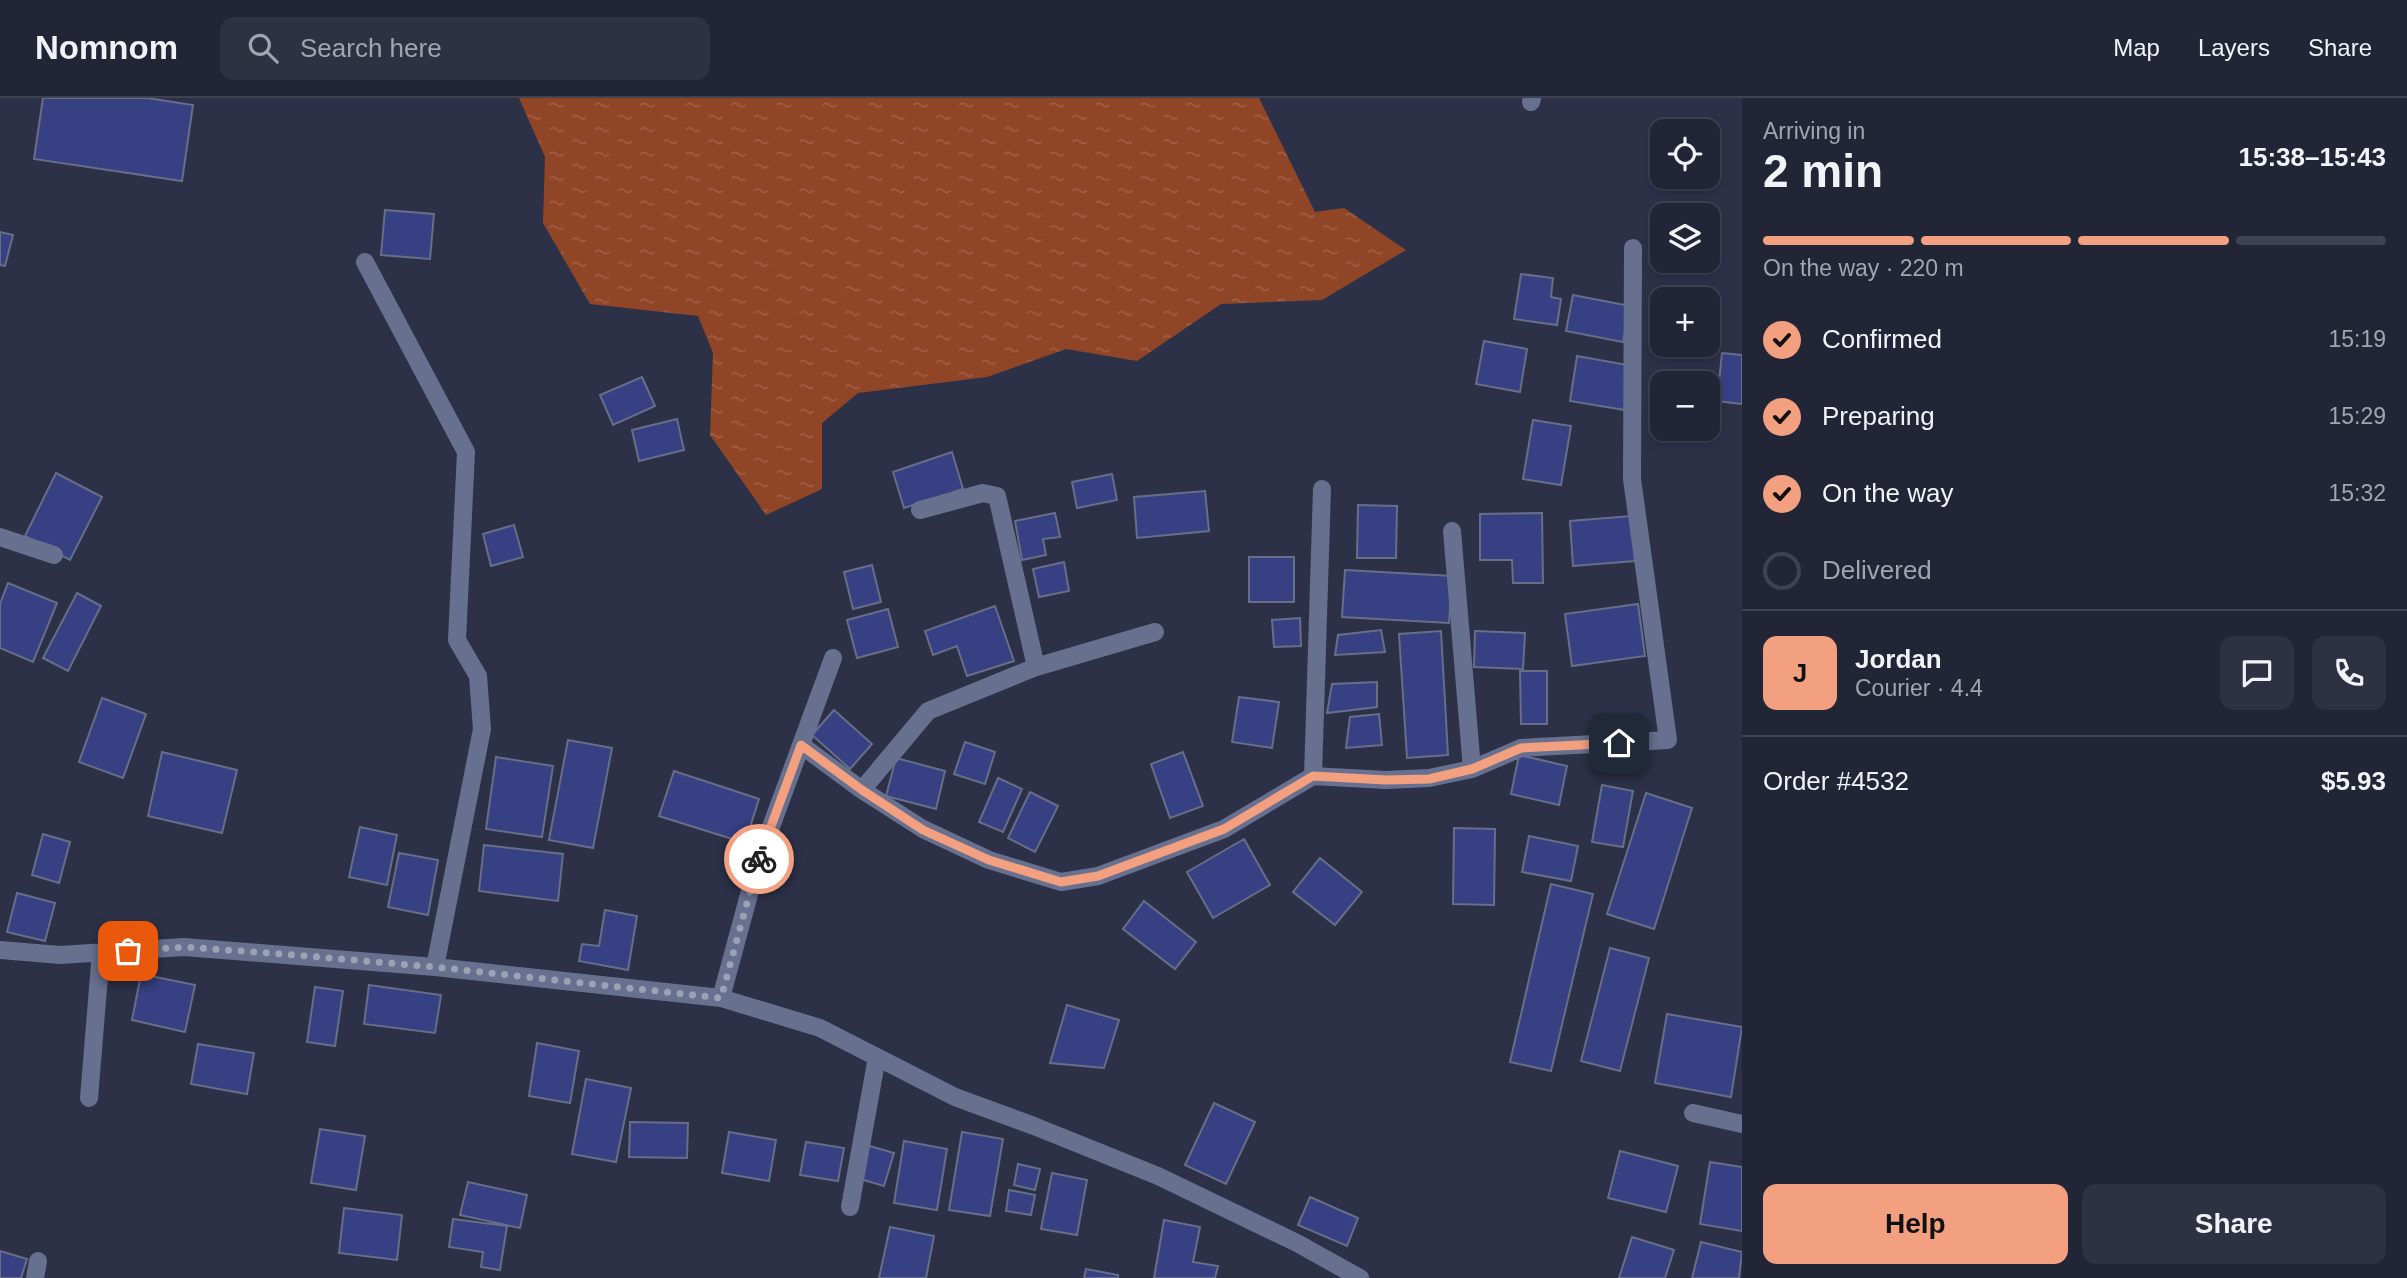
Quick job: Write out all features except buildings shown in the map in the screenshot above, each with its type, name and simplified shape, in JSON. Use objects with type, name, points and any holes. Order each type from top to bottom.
[{"type":"street","points":[[801,745],[923,830],[989,860],[1061,882],[1098,876],[1224,829],[1313,776],[1386,780],[1429,779],[1472,769],[1521,748],[1668,740],[1632,479],[1633,248]]},
{"type":"street","points":[[365,262],[466,452],[457,640],[478,676],[482,729],[435,967]]},
{"type":"street","points":[[1313,776],[1322,489]]},
{"type":"street","points":[[920,510],[983,493],[997,496],[1036,667]]},
{"type":"street","points":[[1452,531],[1472,769]]},
{"type":"street","points":[[0,537],[54,555]]},
{"type":"street","points":[[862,790],[928,711],[1036,667],[1155,632]]},
{"type":"street","points":[[721,998],[757,864],[832,658]]},
{"type":"street","points":[[0,950],[60,955],[184,947],[435,967],[721,998],[820,1028],[955,1097],[1158,1176],[1297,1243],[1360,1278]]},
{"type":"street","points":[[89,1098],[101,953]]},
{"type":"street","points":[[850,1207],[877,1057]]},
{"type":"street","points":[[1693,1113],[1742,1124]]},
{"type":"water","points":[[519,98],[1259,98],[1315,212],[1344,208],[1406,250],[1322,300],[1221,304],[1137,361],[1066,349],[987,377],[858,393],[822,423],[822,489],[766,515],[710,435],[713,353],[698,316],[590,304],[543,223],[545,157]]},
{"type":"way so far","points":[[128,951],[184,947],[283,954],[435,967],[721,998],[759,859]]},
{"type":"route","points":[[759,859],[801,745],[923,830],[989,860],[1061,882],[1098,876],[1224,829],[1313,776],[1386,780],[1429,779],[1472,769],[1521,748],[1619,743]]}]
